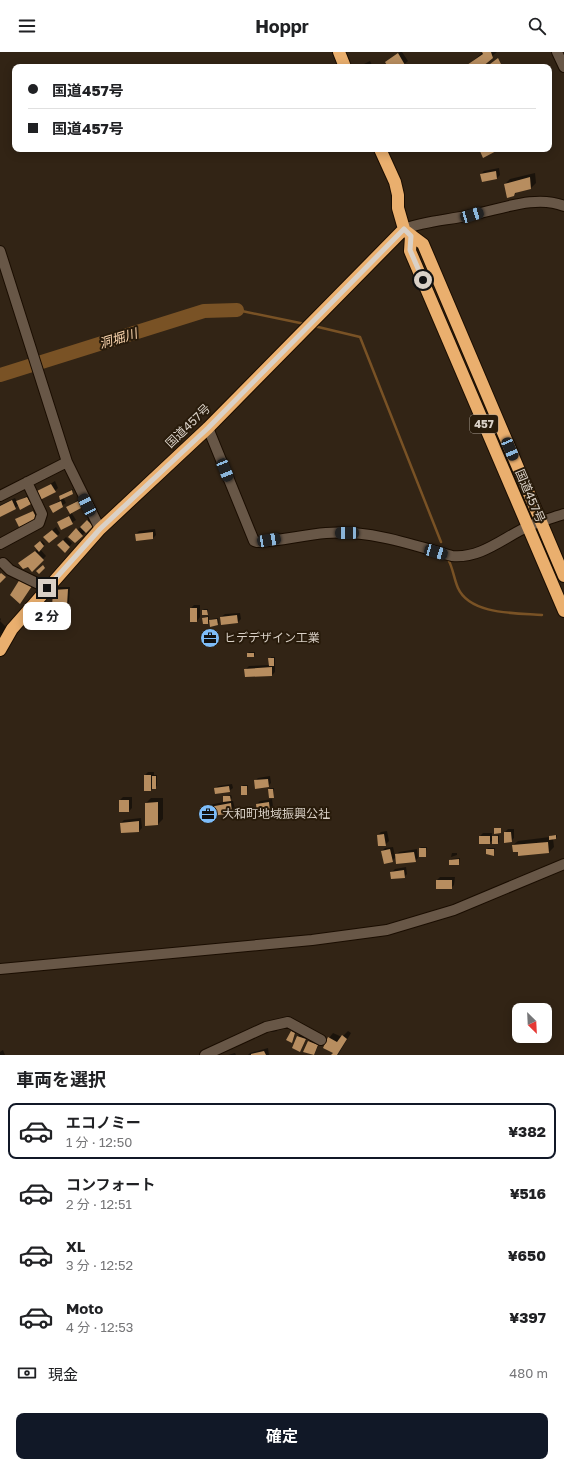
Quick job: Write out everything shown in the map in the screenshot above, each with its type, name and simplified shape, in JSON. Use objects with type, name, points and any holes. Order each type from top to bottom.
[{"type":"highway","points":[[339,52],[344,64]]},
{"type":"highway","name":"国道457号","points":[[381,152],[395,182],[398,195],[398,208],[408,233],[410,250],[564,611]]},
{"type":"highway","name":"国道457号","points":[[0,650],[12,629],[100,529],[208,428],[300,334],[408,233]]},
{"type":"highway","name":"国道457号","points":[[408,233],[423,244],[564,576]]},
{"type":"street","points":[[557,52],[564,67]]},
{"type":"street","points":[[408,233],[415,225],[472,215],[513,204],[554,202],[564,206]]},
{"type":"street","points":[[0,251],[67,462],[100,529]]},
{"type":"street","points":[[208,428],[254,541],[257,542],[327,533],[364,534],[381,536],[452,556],[461,557],[492,547],[528,527],[564,514]]},
{"type":"street","points":[[0,496],[67,462]]},
{"type":"street","points":[[0,544],[40,523],[42,514],[27,482]]},
{"type":"street","points":[[1,561],[10,570],[47,588]]},
{"type":"street","points":[[0,970],[312,940],[387,930],[454,910],[564,864]]},
{"type":"street","points":[[205,1055],[266,1027],[288,1022],[322,1040]]},
{"type":"building","points":[[482,52],[491,52],[493,58],[486,64],[468,64],[483,54]]},
{"type":"building","points":[[398,53],[404,64],[386,64],[385,62]]},
{"type":"building","points":[[498,58],[501,64],[490,64]]},
{"type":"building","points":[[480,152],[494,152],[483,158]]},
{"type":"building","points":[[496,171],[497,179],[482,182],[480,174]]},
{"type":"building","points":[[530,177],[531,189],[515,193],[514,196],[507,198],[504,184]]},
{"type":"building","points":[[51,484],[56,492],[40,500],[35,492]]},
{"type":"building","points":[[72,490],[73,494],[60,500],[59,496]]},
{"type":"building","points":[[27,497],[31,504],[20,510],[16,501]]},
{"type":"building","points":[[12,500],[16,509],[0,517],[0,506]]},
{"type":"building","points":[[61,501],[63,507],[53,513],[49,506]]},
{"type":"building","points":[[78,501],[81,508],[70,514],[66,507]]},
{"type":"building","points":[[33,511],[37,519],[19,527],[15,519]]},
{"type":"building","points":[[69,516],[73,524],[61,530],[57,522]]},
{"type":"building","points":[[87,520],[93,526],[86,533],[80,527]]},
{"type":"building","points":[[76,528],[83,536],[75,543],[68,537]]},
{"type":"building","points":[[52,530],[58,536],[49,543],[43,537]]},
{"type":"building","points":[[153,532],[153,539],[136,541],[135,534]]},
{"type":"building","points":[[63,540],[70,547],[65,553],[57,545]]},
{"type":"building","points":[[40,541],[44,546],[39,552],[34,546]]},
{"type":"building","points":[[35,551],[44,560],[32,572],[28,567],[23,569],[18,563]]},
{"type":"building","points":[[43,565],[45,568],[39,574],[36,571]]},
{"type":"building","points":[[1,573],[6,577],[0,583],[0,574]]},
{"type":"building","points":[[20,579],[32,586],[20,604],[10,595]]},
{"type":"building","points":[[68,589],[67,606],[52,607],[53,590]]},
{"type":"building","points":[[190,608],[197,608],[197,622],[190,622]]},
{"type":"building","points":[[202,610],[207,610],[208,615],[202,615]]},
{"type":"building","points":[[237,615],[238,623],[221,625],[220,617]]},
{"type":"building","points":[[208,617],[208,624],[203,624],[202,618]]},
{"type":"building","points":[[217,619],[218,625],[210,627],[209,620]]},
{"type":"building","points":[[247,653],[254,653],[254,657],[247,657]]},
{"type":"building","points":[[268,658],[274,658],[274,666],[269,666]]},
{"type":"building","points":[[272,667],[272,676],[245,677],[244,669]]},
{"type":"building","points":[[144,775],[151,775],[151,791],[144,791]]},
{"type":"building","points":[[152,776],[156,776],[156,789],[152,789]]},
{"type":"building","points":[[268,779],[269,787],[255,789],[254,780]]},
{"type":"building","points":[[229,786],[230,792],[215,794],[214,788]]},
{"type":"building","points":[[241,786],[247,786],[247,795],[241,795]]},
{"type":"building","points":[[268,789],[273,789],[274,798],[269,798]]},
{"type":"building","points":[[223,796],[230,796],[231,801],[223,802]]},
{"type":"building","points":[[119,800],[129,800],[129,812],[119,812]]},
{"type":"building","points":[[158,802],[158,825],[145,826],[145,803]]},
{"type":"building","points":[[269,802],[270,811],[257,813],[256,804]]},
{"type":"building","points":[[231,803],[232,813],[206,817],[204,808]]},
{"type":"building","points":[[139,821],[139,832],[121,833],[120,823]]},
{"type":"building","points":[[494,828],[501,828],[501,833],[494,834]]},
{"type":"building","points":[[504,832],[511,832],[512,842],[504,843]]},
{"type":"building","points":[[384,834],[386,846],[378,846],[377,835]]},
{"type":"building","points":[[556,835],[556,839],[549,840],[549,836]]},
{"type":"building","points":[[479,836],[490,836],[490,844],[479,844]]},
{"type":"building","points":[[492,836],[498,836],[498,844],[492,844]]},
{"type":"building","points":[[548,842],[549,853],[518,856],[518,852],[513,852],[512,845]]},
{"type":"building","points":[[419,848],[426,848],[426,857],[419,857]]},
{"type":"building","points":[[390,849],[393,862],[384,864],[381,851]]},
{"type":"building","points":[[486,849],[494,849],[494,856],[486,854]]},
{"type":"building","points":[[414,852],[416,862],[396,864],[395,854]]},
{"type":"building","points":[[459,859],[459,865],[449,865],[449,860]]},
{"type":"building","points":[[404,870],[405,878],[391,879],[390,872]]},
{"type":"building","points":[[436,880],[452,880],[452,889],[436,889]]},
{"type":"building","points":[[291,1031],[295,1033],[292,1043],[286,1040]]},
{"type":"building","points":[[342,1035],[347,1039],[337,1055],[331,1055],[333,1053],[323,1048],[328,1037],[337,1042]]},
{"type":"building","points":[[297,1036],[306,1039],[300,1052],[292,1048]]},
{"type":"building","points":[[308,1041],[318,1045],[314,1055],[303,1052]]},
{"type":"building","points":[[264,1051],[266,1055],[251,1055],[251,1054]]},
{"type":"waterway","points":[[237,310],[305,324]]},
{"type":"waterway","name":"洞堀川","points":[[0,375],[204,311],[237,310]]},
{"type":"waterway","points":[[314,326],[360,337],[441,542]]},
{"type":"waterway","points":[[448,559],[458,588],[464,597],[473,603],[483,608],[495,611],[542,615]]},
{"type":"place","name":"ヒデデザイン工業","points":[[210,638]]},
{"type":"place","name":"大和町地域振興公社","points":[[208,814]]},
{"type":"route","points":[[47,588],[100,529],[208,428],[393,242],[404,229],[411,236],[410,250],[423,280]]}]
